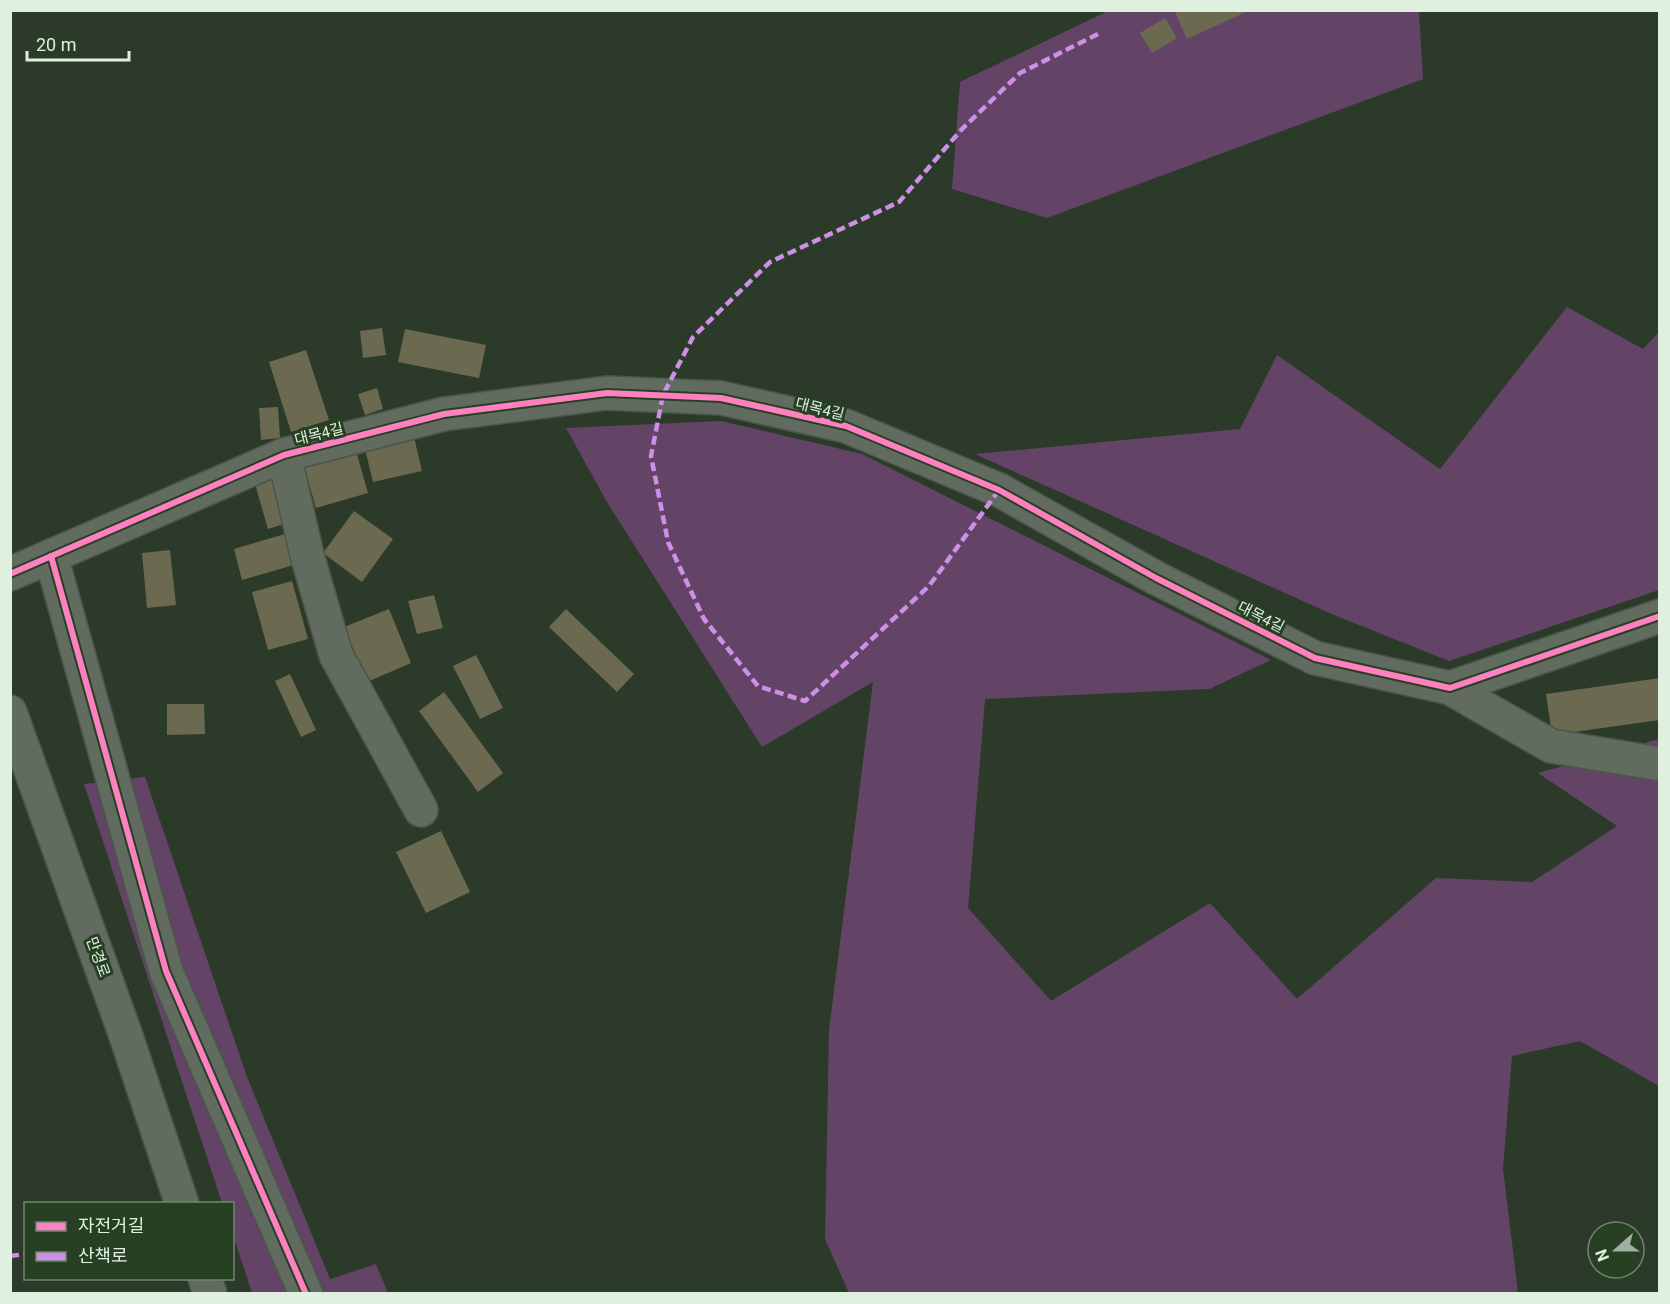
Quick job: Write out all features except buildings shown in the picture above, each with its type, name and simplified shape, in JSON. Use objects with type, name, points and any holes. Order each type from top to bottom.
[{"type":"street","name":"대목4길","points":[[10,574],[284,455],[444,414],[607,393],[721,398],[846,426],[999,490],[1156,578],[1315,658],[1450,688]]},
{"type":"street","points":[[284,455],[307,555],[336,655],[421,810]]},
{"type":"street","points":[[51,556],[166,971],[306,1293]]},
{"type":"street","points":[[1450,688],[1659,616]]},
{"type":"street","points":[[1450,688],[1551,746],[1659,764]]},
{"type":"street","name":"만경로","points":[[10,712],[126,1036],[182,1202]]},
{"type":"shaded area","points":[[1108,11],[1419,11],[1423,79],[1047,218],[952,189],[960,82]]},
{"type":"shaded area","points":[[1567,307],[1643,349],[1659,332],[1659,590],[1449,661],[1334,615],[975,454],[1240,429],[1277,355],[1440,469]]},
{"type":"shaded area","points":[[721,421],[862,454],[1271,660],[1209,689],[985,699],[968,908],[1051,1001],[1210,903],[1297,999],[1436,878],[1532,882],[1617,826],[1538,773],[1659,739],[1659,1086],[1580,1041],[1512,1056],[1503,1168],[1518,1293],[849,1293],[825,1239],[829,1030],[873,682],[762,747],[607,502],[566,428]]},
{"type":"shaded area","points":[[145,777],[247,1077],[330,1279],[376,1264],[388,1293],[252,1293],[234,1238],[234,1202],[222,1202],[84,784]]},
{"type":"marked path","points":[[999,490],[929,586],[805,701],[758,686],[704,619],[668,542],[651,456],[663,395],[693,337],[770,262],[899,202],[962,129],[1020,73],[1100,33]]},
{"type":"marked path","points":[[10,1256],[24,1254]]},
{"type":"cycle path","points":[[10,574],[284,455],[444,414],[607,393],[721,398],[846,426],[999,490],[1156,578],[1315,658],[1450,688],[1660,616]]},
{"type":"cycle path","points":[[51,556],[166,971],[306,1294]]}]
